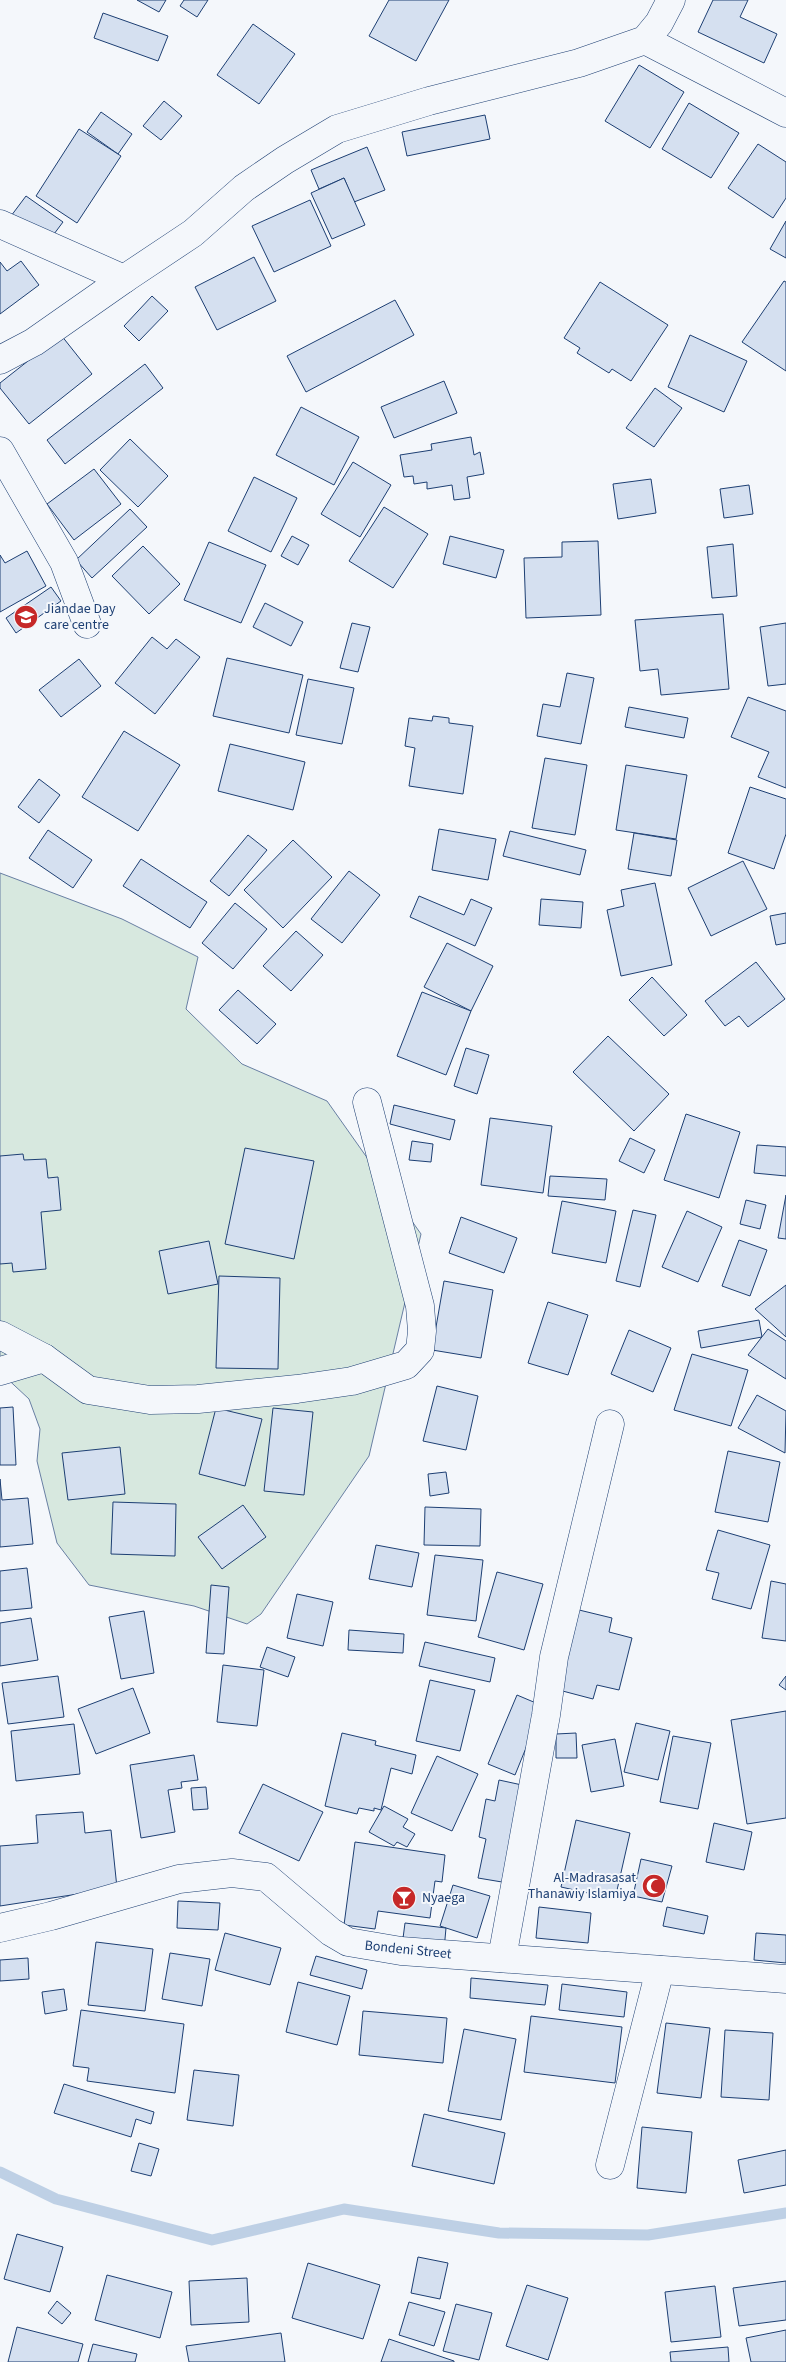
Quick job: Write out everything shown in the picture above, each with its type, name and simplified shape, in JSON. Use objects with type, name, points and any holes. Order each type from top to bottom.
[{"type":"street","points":[[0,360],[34,342],[192,233],[244,188],[284,160],[337,129],[429,101],[579,63],[645,40],[659,23],[671,0]]},
{"type":"street","points":[[645,40],[786,113]]},
{"type":"street","points":[[0,224],[124,279]]},
{"type":"street","points":[[0,451],[64,562],[87,624]]},
{"type":"street","points":[[0,1335],[44,1358],[88,1390],[150,1400],[198,1399],[297,1390],[352,1381],[406,1365],[420,1350],[422,1331],[420,1306],[367,1102]]},
{"type":"street","points":[[0,1371],[44,1358]]},
{"type":"street","points":[[502,1958],[546,1715],[554,1657],[610,1424]]},
{"type":"street","name":"Bondeni Street","points":[[0,1928],[51,1916],[179,1879],[232,1873],[266,1877],[331,1932],[348,1942],[401,1951],[786,1979]]},
{"type":"street","points":[[610,2164],[660,1970]]},
{"type":"shaded area","points":[[0,873],[122,919],[198,957],[186,1009],[242,1064],[327,1101],[421,1234],[369,1456],[261,1614],[247,1624],[194,1606],[89,1585],[57,1543],[37,1461],[40,1429],[29,1399],[0,1372]]},
{"type":"building","points":[[137,0],[166,0],[159,12]]},
{"type":"building","points":[[184,0],[208,0],[197,17],[180,6]]},
{"type":"building","points":[[389,0],[449,0],[416,61],[369,36]]},
{"type":"building","points":[[713,0],[748,0],[740,17],[777,34],[764,63],[698,32]]},
{"type":"building","points":[[103,13],[168,36],[158,61],[94,38]]},
{"type":"building","points":[[253,24],[295,54],[259,104],[217,75]]},
{"type":"building","points":[[639,65],[684,92],[650,148],[605,121]]},
{"type":"building","points":[[164,101],[182,116],[161,140],[143,126]]},
{"type":"building","points":[[689,103],[739,133],[711,178],[662,149]]},
{"type":"building","points":[[101,112],[132,134],[118,154],[87,132]]},
{"type":"building","points":[[485,115],[490,139],[407,156],[402,132]]},
{"type":"building","points":[[79,129],[121,156],[77,223],[36,196]]},
{"type":"building","points":[[758,144],[786,162],[786,198],[773,218],[728,188]]},
{"type":"building","points":[[367,147],[385,190],[354,202],[344,178],[319,189],[311,170]]},
{"type":"building","points":[[344,178],[365,225],[332,239],[311,193]]},
{"type":"building","points":[[26,196],[63,222],[48,242],[11,216]]},
{"type":"building","points":[[310,200],[331,246],[274,272],[252,226]]},
{"type":"building","points":[[786,221],[786,258],[770,249]]},
{"type":"building","points":[[254,257],[276,301],[217,330],[195,287]]},
{"type":"building","points":[[21,261],[39,285],[0,314],[0,262],[7,271]]},
{"type":"building","points":[[784,281],[786,282],[786,371],[742,342]]},
{"type":"building","points":[[600,282],[668,325],[631,381],[612,369],[609,373],[577,353],[580,348],[564,338]]},
{"type":"building","points":[[152,296],[168,311],[139,341],[124,326]]},
{"type":"building","points":[[395,300],[414,335],[306,392],[287,356]]},
{"type":"building","points":[[61,335],[92,374],[29,424],[0,388],[0,383]]},
{"type":"building","points":[[690,335],[747,361],[724,412],[668,387]]},
{"type":"building","points":[[145,364],[163,388],[65,464],[47,440]]},
{"type":"building","points":[[444,381],[457,413],[394,438],[381,407]]},
{"type":"building","points":[[655,388],[682,408],[654,447],[626,428]]},
{"type":"building","points":[[301,407],[359,437],[334,485],[276,455]]},
{"type":"building","points":[[471,437],[474,455],[480,452],[484,474],[467,477],[470,498],[454,500],[452,485],[427,489],[427,482],[414,484],[413,476],[404,477],[400,455],[432,450],[431,444]]},
{"type":"building","points":[[130,439],[168,476],[138,507],[100,470]]},
{"type":"building","points":[[353,462],[391,485],[360,537],[321,514]]},
{"type":"building","points":[[94,469],[121,504],[74,540],[47,504]]},
{"type":"building","points":[[254,477],[297,498],[271,552],[228,531]]},
{"type":"building","points":[[651,479],[656,513],[618,519],[613,484]]},
{"type":"building","points":[[749,485],[753,514],[724,518],[720,489]]},
{"type":"building","points":[[384,507],[428,534],[393,588],[349,561]]},
{"type":"building","points":[[130,509],[147,527],[92,578],[76,560]]},
{"type":"building","points":[[292,536],[309,545],[298,565],[281,556]]},
{"type":"building","points":[[450,536],[504,550],[496,578],[443,564]]},
{"type":"building","points":[[598,541],[601,615],[526,618],[524,558],[562,557],[562,542]]},
{"type":"building","points":[[209,542],[266,565],[241,623],[184,600]]},
{"type":"building","points":[[733,544],[737,596],[712,598],[707,547]]},
{"type":"building","points":[[143,546],[180,584],[149,614],[112,576]]},
{"type":"building","points":[[27,551],[46,586],[0,612],[0,555],[5,563]]},
{"type":"building","name":"Jiandae Day care centre","points":[[51,587],[61,601],[16,633],[6,618]]},
{"type":"building","points":[[265,603],[303,622],[291,646],[253,627]]},
{"type":"building","points":[[723,614],[729,689],[661,695],[658,669],[640,671],[635,620]]},
{"type":"building","points":[[352,623],[370,627],[358,672],[340,668]]},
{"type":"building","points":[[786,623],[786,684],[768,686],[760,627]]},
{"type":"building","points":[[152,637],[167,649],[176,639],[200,657],[155,714],[115,683]]},
{"type":"building","points":[[227,658],[303,675],[289,733],[213,716]]},
{"type":"building","points":[[79,659],[101,686],[61,717],[39,690]]},
{"type":"building","points":[[567,673],[594,678],[581,744],[537,736],[543,704],[560,707]]},
{"type":"building","points":[[308,679],[354,688],[342,744],[296,735]]},
{"type":"building","points":[[748,697],[786,711],[786,788],[758,777],[769,752],[731,737]]},
{"type":"building","points":[[629,707],[688,718],[684,738],[625,727]]},
{"type":"building","points":[[433,716],[449,718],[449,723],[473,726],[463,794],[409,786],[415,748],[405,746],[409,718],[432,721]]},
{"type":"building","points":[[124,731],[180,765],[138,831],[82,797]]},
{"type":"building","points":[[230,744],[305,762],[293,810],[218,791]]},
{"type":"building","points":[[545,758],[587,765],[575,835],[532,828]]},
{"type":"building","points":[[626,765],[687,775],[676,839],[616,830]]},
{"type":"building","points":[[39,779],[60,795],[39,823],[18,807]]},
{"type":"building","points":[[750,787],[786,799],[786,834],[774,869],[728,853]]},
{"type":"building","points":[[439,829],[496,839],[488,880],[432,870]]},
{"type":"building","points":[[48,830],[92,860],[73,888],[29,858]]},
{"type":"building","points":[[510,831],[586,850],[580,875],[503,856]]},
{"type":"building","points":[[634,833],[677,840],[671,876],[628,869]]},
{"type":"building","points":[[248,835],[267,850],[229,896],[210,881]]},
{"type":"building","points":[[293,840],[332,877],[283,928],[244,890]]},
{"type":"building","points":[[141,859],[207,902],[190,928],[123,886]]},
{"type":"building","points":[[743,861],[767,909],[711,936],[688,888]]},
{"type":"building","points":[[349,871],[380,895],[342,943],[311,919]]},
{"type":"building","points":[[655,883],[672,965],[621,976],[607,910],[624,906],[621,890]]},
{"type":"building","points":[[419,896],[464,915],[471,899],[492,908],[475,946],[410,917]]},
{"type":"building","points":[[541,899],[583,902],[581,928],[539,925]]},
{"type":"building","points":[[235,903],[267,929],[233,969],[202,943]]},
{"type":"building","points":[[786,913],[786,943],[776,945],[770,916]]},
{"type":"building","points":[[296,931],[323,955],[291,991],[263,966]]},
{"type":"building","points":[[447,943],[493,966],[471,1011],[424,987]]},
{"type":"building","points":[[756,962],[785,999],[748,1027],[739,1016],[725,1026],[705,1001]]},
{"type":"building","points":[[652,977],[687,1015],[664,1036],[629,1000]]},
{"type":"building","points":[[238,990],[276,1024],[257,1044],[219,1010]]},
{"type":"building","points":[[422,992],[471,1011],[446,1075],[397,1056]]},
{"type":"building","points":[[608,1036],[669,1094],[634,1131],[573,1072]]},
{"type":"building","points":[[466,1048],[489,1055],[477,1094],[454,1086]]},
{"type":"building","points":[[394,1105],[455,1120],[450,1140],[390,1124]]},
{"type":"building","points":[[686,1114],[740,1132],[719,1198],[664,1180]]},
{"type":"building","points":[[490,1118],[552,1126],[543,1193],[481,1185]]},
{"type":"building","points":[[630,1138],[655,1150],[644,1173],[619,1161]]},
{"type":"building","points":[[412,1141],[433,1144],[431,1162],[409,1160]]},
{"type":"building","points":[[757,1145],[786,1147],[786,1176],[754,1173]]},
{"type":"building","points":[[245,1148],[314,1161],[294,1259],[225,1244]]},
{"type":"building","points":[[23,1154],[24,1160],[46,1159],[48,1178],[58,1177],[61,1210],[41,1212],[46,1269],[13,1272],[12,1263],[0,1264],[0,1156]]},
{"type":"building","points":[[550,1176],[607,1179],[605,1200],[548,1196]]},
{"type":"building","points":[[786,1195],[786,1239],[778,1238]]},
{"type":"building","points":[[746,1200],[766,1205],[760,1229],[740,1224]]},
{"type":"building","points":[[562,1201],[616,1211],[606,1263],[552,1253]]},
{"type":"building","points":[[633,1210],[656,1215],[640,1287],[616,1281]]},
{"type":"building","points":[[687,1211],[722,1227],[698,1282],[662,1267]]},
{"type":"building","points":[[461,1217],[517,1238],[504,1273],[449,1253]]},
{"type":"building","points":[[739,1240],[767,1250],[750,1296],[722,1286]]},
{"type":"building","points":[[209,1241],[218,1284],[168,1294],[159,1251]]},
{"type":"building","points":[[219,1276],[280,1278],[278,1369],[216,1368]]},
{"type":"building","points":[[444,1281],[493,1290],[481,1358],[432,1350]]},
{"type":"building","points":[[786,1285],[786,1337],[755,1309]]},
{"type":"building","points":[[548,1302],[588,1315],[568,1375],[528,1363]]},
{"type":"building","points":[[759,1320],[762,1337],[701,1348],[698,1331]]},
{"type":"building","points":[[768,1329],[786,1341],[786,1379],[748,1355]]},
{"type":"building","points":[[629,1330],[671,1348],[653,1392],[611,1374]]},
{"type":"building","points":[[692,1354],[748,1370],[731,1426],[674,1410]]},
{"type":"building","points":[[437,1386],[478,1396],[466,1450],[423,1441]]},
{"type":"building","points":[[757,1395],[786,1411],[785,1453],[738,1428]]},
{"type":"building","points":[[13,1407],[16,1465],[0,1465],[0,1408]]},
{"type":"building","points":[[216,1408],[262,1419],[245,1486],[199,1474]]},
{"type":"building","points":[[273,1408],[313,1412],[304,1495],[264,1491]]},
{"type":"building","points":[[120,1447],[125,1494],[68,1500],[62,1453]]},
{"type":"building","points":[[728,1451],[780,1462],[768,1522],[715,1512]]},
{"type":"building","points":[[446,1472],[449,1493],[430,1496],[428,1474]]},
{"type":"building","points":[[0,1479],[2,1500],[28,1498],[33,1544],[0,1547]]},
{"type":"building","points":[[113,1502],[176,1504],[175,1556],[111,1554]]},
{"type":"building","points":[[243,1505],[266,1537],[222,1569],[198,1537]]},
{"type":"building","points":[[425,1507],[481,1509],[480,1546],[424,1545]]},
{"type":"building","points":[[718,1530],[770,1545],[751,1609],[712,1599],[719,1573],[706,1570]]},
{"type":"building","points":[[376,1545],[419,1553],[412,1587],[369,1579]]},
{"type":"building","points":[[435,1555],[483,1560],[476,1621],[427,1615]]},
{"type":"building","points":[[27,1568],[32,1608],[0,1611],[0,1571]]},
{"type":"building","points":[[497,1572],[543,1584],[524,1650],[478,1637]]},
{"type":"building","points":[[771,1581],[786,1584],[786,1641],[762,1638]]},
{"type":"building","points":[[211,1585],[229,1587],[224,1654],[206,1653]]},
{"type":"building","points":[[297,1594],[333,1602],[323,1646],[287,1638]]},
{"type":"building","points":[[575,1609],[612,1618],[609,1632],[632,1638],[619,1690],[597,1685],[593,1699],[555,1689]]},
{"type":"building","points":[[144,1611],[154,1673],[121,1679],[109,1617]]},
{"type":"building","points":[[31,1618],[38,1660],[0,1666],[0,1623]]},
{"type":"building","points":[[349,1630],[404,1634],[403,1653],[348,1650]]},
{"type":"building","points":[[425,1642],[495,1658],[490,1682],[419,1666]]},
{"type":"building","points":[[267,1647],[295,1657],[288,1677],[260,1667]]},
{"type":"building","points":[[223,1665],[264,1670],[257,1726],[217,1722]]},
{"type":"building","points":[[58,1676],[64,1717],[8,1724],[2,1683]]},
{"type":"building","points":[[786,1676],[786,1690],[779,1685]]},
{"type":"building","points":[[430,1680],[475,1690],[460,1751],[416,1741]]},
{"type":"building","points":[[133,1688],[150,1733],[96,1754],[78,1709]]},
{"type":"building","points":[[517,1695],[543,1706],[515,1775],[488,1764]]},
{"type":"building","points":[[786,1711],[786,1818],[747,1824],[731,1720]]},
{"type":"building","points":[[636,1723],[670,1731],[658,1780],[624,1772]]},
{"type":"building","points":[[74,1724],[80,1774],[16,1781],[11,1731]]},
{"type":"building","points":[[342,1733],[376,1741],[375,1745],[416,1755],[412,1774],[391,1768],[381,1810],[374,1808],[374,1811],[359,1808],[357,1814],[325,1806]]},
{"type":"building","points":[[576,1733],[577,1758],[556,1758],[556,1734]]},
{"type":"building","points":[[673,1736],[711,1743],[698,1809],[660,1802]]},
{"type":"building","points":[[615,1739],[624,1786],[591,1792],[582,1745]]},
{"type":"building","points":[[194,1755],[198,1780],[181,1782],[182,1788],[168,1790],[175,1832],[141,1838],[130,1765]]},
{"type":"building","points":[[437,1756],[478,1774],[452,1831],[411,1813]]},
{"type":"building","points":[[499,1780],[522,1785],[502,1882],[478,1878],[486,1839],[479,1837],[486,1799],[495,1801]]},
{"type":"building","points":[[263,1784],[323,1812],[299,1861],[239,1833]]},
{"type":"building","points":[[206,1787],[208,1809],[193,1810],[191,1788]]},
{"type":"building","points":[[384,1806],[408,1819],[403,1827],[415,1834],[407,1847],[397,1842],[394,1846],[369,1832]]},
{"type":"building","points":[[83,1812],[85,1833],[111,1830],[117,1888],[0,1906],[0,1846],[38,1843],[36,1815]]},
{"type":"building","points":[[576,1820],[630,1833],[615,1899],[561,1887]]},
{"type":"building","points":[[714,1823],[752,1832],[744,1870],[706,1862]]},
{"type":"building","points":[[355,1842],[445,1855],[442,1882],[435,1881],[430,1918],[378,1911],[375,1929],[344,1925]]},
{"type":"building","points":[[641,1859],[672,1866],[662,1902],[633,1896]]},
{"type":"building","points":[[453,1885],[490,1896],[477,1938],[440,1926]]},
{"type":"building","points":[[178,1901],[220,1903],[218,1930],[177,1928]]},
{"type":"building","points":[[539,1907],[591,1913],[588,1943],[536,1938]]},
{"type":"building","points":[[667,1907],[708,1916],[704,1934],[663,1926]]},
{"type":"building","points":[[405,1923],[446,1928],[444,1950],[402,1946]]},
{"type":"building","points":[[225,1933],[281,1948],[270,1985],[215,1970]]},
{"type":"building","points":[[756,1933],[786,1935],[786,1963],[754,1960]]},
{"type":"building","points":[[96,1942],[153,1949],[145,2011],[88,2005]]},
{"type":"building","points":[[170,1953],[210,1959],[202,2006],[162,1999]]},
{"type":"building","points":[[316,1956],[367,1970],[362,1989],[310,1975]]},
{"type":"building","points":[[28,1958],[29,1979],[0,1981],[0,1960]]},
{"type":"building","points":[[471,1978],[548,1985],[545,2005],[470,1998]]},
{"type":"building","points":[[298,1982],[350,1996],[337,2045],[286,2032]]},
{"type":"building","points":[[562,1984],[627,1992],[624,2017],[559,2010]]},
{"type":"building","points":[[64,1989],[67,2010],[45,2014],[42,1992]]},
{"type":"building","points":[[81,2010],[184,2024],[175,2093],[87,2081],[89,2068],[73,2066]]},
{"type":"building","points":[[363,2011],[447,2018],[443,2063],[359,2055]]},
{"type":"building","points":[[531,2016],[622,2027],[615,2083],[524,2072]]},
{"type":"building","points":[[666,2023],[710,2028],[701,2098],[657,2093]]},
{"type":"building","points":[[464,2029],[516,2039],[501,2120],[448,2111]]},
{"type":"building","points":[[725,2030],[773,2033],[769,2100],[721,2097]]},
{"type":"building","points":[[194,2070],[239,2075],[233,2126],[187,2120]]},
{"type":"building","points":[[64,2084],[154,2112],[151,2124],[136,2119],[131,2137],[54,2113]]},
{"type":"building","points":[[424,2114],[505,2133],[494,2184],[412,2166]]},
{"type":"building","points":[[642,2127],[692,2132],[686,2193],[637,2188]]},
{"type":"building","points":[[139,2143],[159,2149],[151,2176],[131,2171]]},
{"type":"building","points":[[786,2150],[786,2185],[744,2193],[738,2160]]},
{"type":"building","points":[[17,2234],[63,2247],[50,2292],[4,2279]]},
{"type":"building","points":[[418,2257],[448,2263],[440,2299],[411,2293]]},
{"type":"building","points":[[308,2263],[380,2285],[363,2339],[292,2318]]},
{"type":"building","points":[[107,2275],[172,2292],[160,2338],[95,2320]]},
{"type":"building","points":[[247,2278],[249,2322],[191,2325],[189,2281]]},
{"type":"building","points":[[786,2281],[786,2320],[739,2326],[733,2288]]},
{"type":"building","points":[[527,2285],[568,2298],[548,2360],[506,2346]]},
{"type":"building","points":[[715,2286],[721,2337],[671,2342],[665,2292]]},
{"type":"building","points":[[57,2301],[71,2313],[62,2324],[48,2313]]},
{"type":"building","points":[[409,2302],[445,2312],[434,2346],[399,2335]]},
{"type":"building","points":[[456,2304],[492,2313],[479,2360],[443,2351]]},
{"type":"building","points":[[17,2327],[83,2344],[78,2362],[8,2362]]},
{"type":"building","points":[[786,2330],[786,2362],[751,2362],[746,2338]]},
{"type":"building","points":[[281,2333],[285,2362],[189,2362],[186,2346]]},
{"type":"building","points":[[389,2339],[454,2361],[454,2362],[381,2362]]},
{"type":"building","points":[[93,2344],[137,2354],[135,2362],[88,2362]]},
{"type":"building","points":[[728,2347],[729,2362],[671,2362],[670,2352]]},
{"type":"waterway","points":[[0,2172],[56,2199],[212,2240],[344,2209],[499,2233],[648,2235],[786,2213]]},
{"type":"place","name":"Jiandae Day care centre","points":[[26,617]]},
{"type":"place","name":"Al-Madrasasat Thanawiy Islamiya","points":[[654,1886]]},
{"type":"place","name":"Nyaega","points":[[404,1898]]}]
